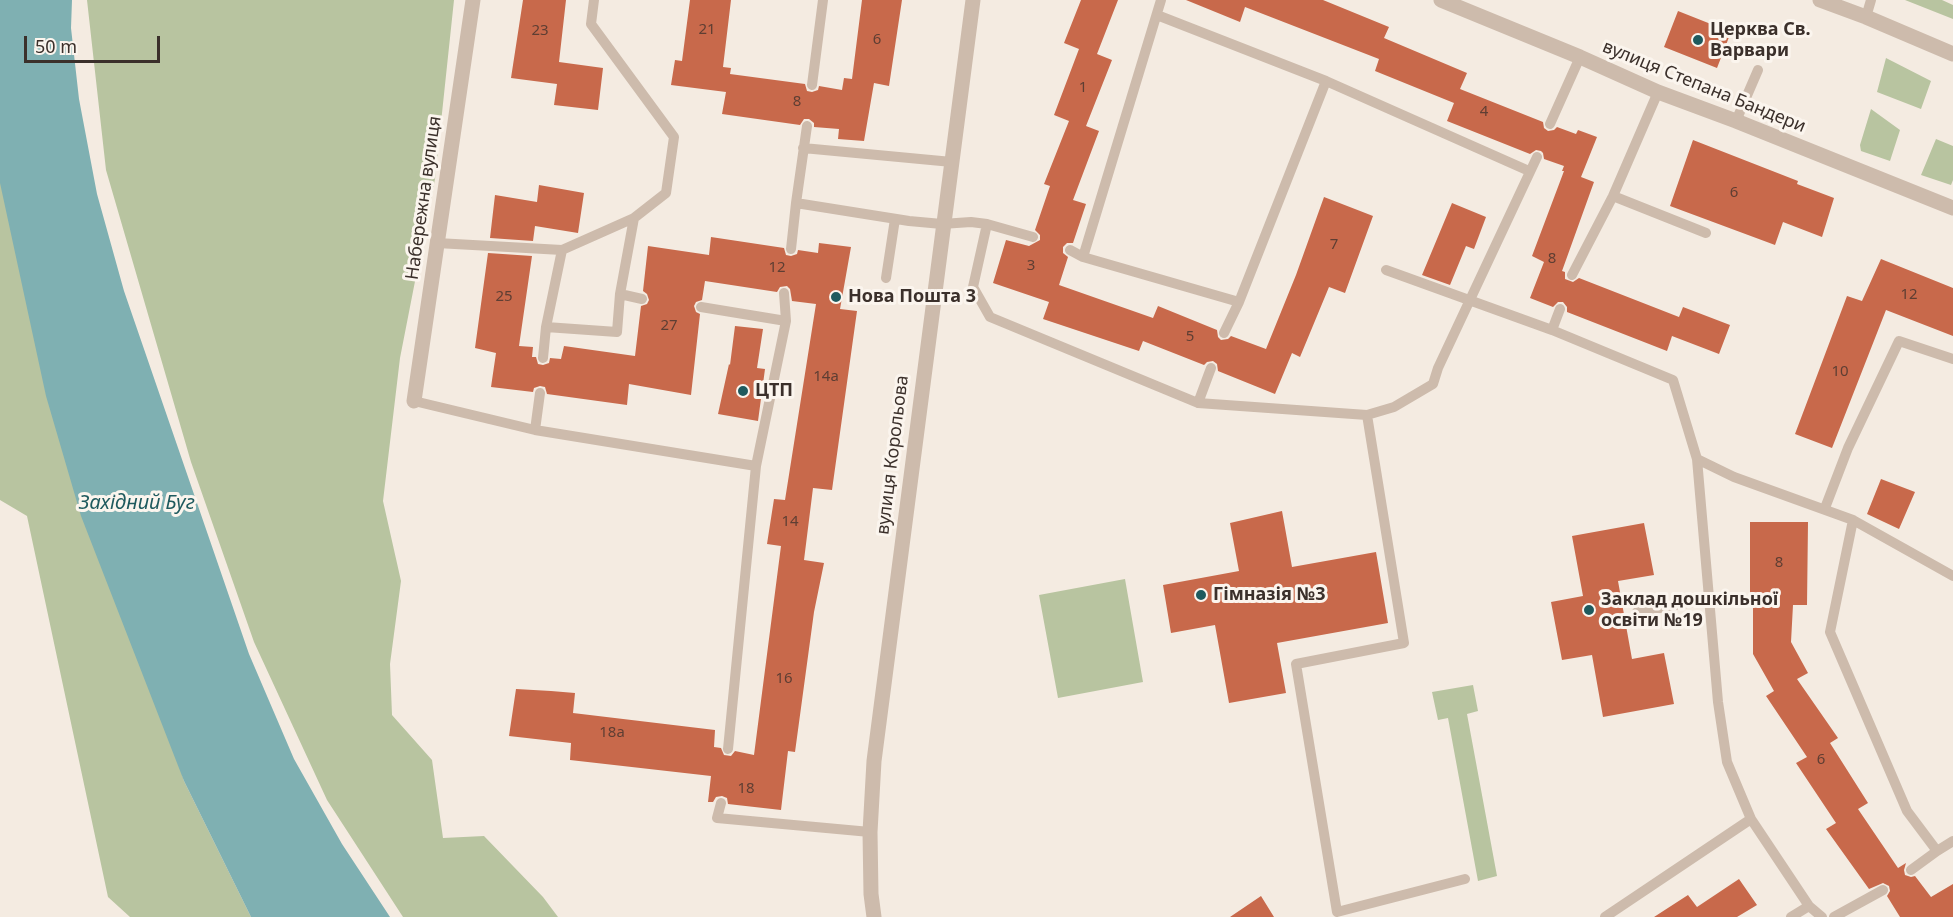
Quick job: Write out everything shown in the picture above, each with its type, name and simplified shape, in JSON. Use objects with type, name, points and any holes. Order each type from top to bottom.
[{"type":"street","name":"Набережна вулиця","points":[[414,401],[473,0]]},
{"type":"street","name":"вулиця Корольова","points":[[874,917],[871,894],[870,832],[874,761],[942,224],[973,0]]},
{"type":"street","name":"вулиця Степана Бандери","points":[[1441,0],[1658,92],[1953,208]]},
{"type":"street","points":[[1820,0],[1953,54]]},
{"type":"lane","points":[[437,243],[562,250],[634,218],[666,193],[674,137],[591,24],[594,0]]},
{"type":"lane","points":[[812,85],[823,0]]},
{"type":"lane","points":[[1083,257],[1161,0]]},
{"type":"lane","points":[[1866,17],[1871,0]]},
{"type":"lane","points":[[1157,15],[1326,81],[1529,171]]},
{"type":"lane","points":[[1550,124],[1580,57]]},
{"type":"lane","points":[[1736,121],[1758,70]]},
{"type":"lane","points":[[1224,333],[1239,302],[1326,81]]},
{"type":"lane","points":[[1572,275],[1613,196],[1658,92]]},
{"type":"lane","points":[[791,249],[807,126]]},
{"type":"lane","points":[[803,148],[951,162]]},
{"type":"lane","points":[[987,224],[973,287],[990,317],[1198,403],[1367,415],[1394,407],[1433,384],[1438,368],[1537,157]]},
{"type":"lane","points":[[1613,196],[1706,233]]},
{"type":"lane","points":[[796,203],[895,219],[942,224],[971,222],[987,224],[1033,237]]},
{"type":"lane","points":[[546,327],[617,333],[634,218]]},
{"type":"lane","points":[[885,278],[895,219]]},
{"type":"lane","points":[[543,358],[546,327],[562,250]]},
{"type":"lane","points":[[1070,250],[1083,257],[1239,302]]},
{"type":"lane","points":[[1386,270],[1552,330],[1673,380],[1697,459],[1718,702],[1727,762],[1751,819],[1809,906],[1822,917]]},
{"type":"lane","points":[[728,749],[756,466],[786,321],[784,293]]},
{"type":"lane","points":[[621,294],[642,299]]},
{"type":"lane","points":[[701,307],[786,321]]},
{"type":"lane","points":[[1552,330],[1560,309]]},
{"type":"lane","points":[[1825,508],[1848,448],[1899,341],[1953,359]]},
{"type":"lane","points":[[1198,403],[1211,368]]},
{"type":"lane","points":[[535,430],[540,393]]},
{"type":"lane","points":[[414,401],[535,430],[756,466]]},
{"type":"lane","points":[[1367,415],[1404,643],[1296,664],[1335,915],[1465,879]]},
{"type":"lane","points":[[1697,459],[1734,477],[1853,520],[1953,576]]},
{"type":"lane","points":[[1853,520],[1830,632],[1906,811],[1937,851]]},
{"type":"lane","points":[[1637,612],[1709,599]]},
{"type":"lane","points":[[720,803],[717,818],[870,832]]},
{"type":"lane","points":[[1605,917],[1751,819]]},
{"type":"lane","points":[[1911,870],[1953,841]]},
{"type":"lane","points":[[1834,917],[1883,890]]},
{"type":"lane","points":[[1791,917],[1809,906]]},
{"type":"green space","points":[[87,0],[454,0],[435,179],[400,358],[383,501],[401,581],[390,664],[392,715],[432,760],[443,838],[484,836],[543,897],[558,917],[403,917],[327,800],[254,642],[191,462],[106,170]]},
{"type":"green space","points":[[1905,0],[1942,0],[1953,5],[1953,19]]},
{"type":"green space","points":[[1886,58],[1931,81],[1921,109],[1877,92]]},
{"type":"green space","points":[[1871,109],[1900,130],[1890,161],[1861,151],[1860,145]]},
{"type":"green space","points":[[1936,139],[1953,146],[1951,185],[1921,175]]},
{"type":"green space","points":[[0,165],[184,781],[251,917],[130,917],[108,897],[27,516],[0,500]]},
{"type":"green space","points":[[1125,579],[1143,682],[1058,698],[1039,595]]},
{"type":"green space","points":[[1473,685],[1478,711],[1467,714],[1497,876],[1478,881],[1448,718],[1438,720],[1432,692]]},
{"type":"water","name":"Західний Буг","points":[[0,0],[72,0],[71,28],[79,99],[97,194],[124,291],[249,654],[294,759],[342,844],[390,917],[251,917],[184,781],[81,516],[46,396],[0,183]]},
{"type":"building","points":[[523,0],[566,0],[559,62],[603,68],[598,110],[554,105],[557,84],[511,78]]},
{"type":"building","points":[[690,0],[731,0],[723,67],[731,68],[730,74],[805,84],[807,91],[812,92],[818,90],[819,86],[842,90],[844,78],[852,79],[862,0],[902,0],[889,86],[874,83],[864,141],[838,139],[839,129],[814,127],[814,123],[809,119],[804,119],[800,125],[722,114],[726,92],[671,85],[675,60],[682,61]]},
{"type":"building","points":[[1081,0],[1118,0],[1097,54],[1112,60],[1086,126],[1099,131],[1073,200],[1086,204],[1073,243],[1067,243],[1063,247],[1063,253],[1068,257],[1059,285],[1153,318],[1158,306],[1217,330],[1221,340],[1231,336],[1266,349],[1324,197],[1373,216],[1345,293],[1329,287],[1300,357],[1292,353],[1275,394],[1218,371],[1217,364],[1213,361],[1204,365],[1143,341],[1139,351],[1043,319],[1049,302],[993,283],[1006,240],[1029,246],[1040,240],[1040,235],[1035,230],[1050,186],[1044,184],[1069,121],[1054,115],[1079,49],[1064,43]]},
{"type":"building","points":[[1186,0],[1323,0],[1389,27],[1384,38],[1467,73],[1460,89],[1543,122],[1544,128],[1548,131],[1557,127],[1576,134],[1578,130],[1597,137],[1581,177],[1594,182],[1562,271],[1565,272],[1565,279],[1573,282],[1579,278],[1679,317],[1683,307],[1730,325],[1719,354],[1672,336],[1667,351],[1567,312],[1567,307],[1563,302],[1558,302],[1553,307],[1530,298],[1544,262],[1532,256],[1564,166],[1544,159],[1541,151],[1536,150],[1530,154],[1447,121],[1454,103],[1375,71],[1379,59],[1245,7],[1240,22]]},
{"type":"building","name":"Церква Св. Варвари","points":[[1678,11],[1731,32],[1717,68],[1664,47]]},
{"type":"building","points":[[1693,140],[1798,181],[1797,184],[1834,198],[1822,237],[1783,222],[1775,245],[1670,206]]},
{"type":"building","points":[[539,185],[584,193],[578,233],[535,226],[533,241],[490,238],[495,195],[537,202]]},
{"type":"building","points":[[1452,203],[1486,217],[1474,249],[1466,246],[1450,285],[1422,275]]},
{"type":"building","points":[[711,237],[784,248],[786,255],[791,256],[797,254],[798,250],[818,253],[819,243],[851,247],[840,309],[857,311],[832,490],[813,488],[804,560],[824,563],[814,612],[795,752],[788,751],[781,810],[728,804],[727,798],[722,796],[716,797],[713,802],[708,802],[711,776],[570,760],[571,743],[509,736],[516,689],[551,691],[575,693],[573,713],[715,730],[714,747],[721,748],[724,755],[731,756],[735,751],[754,755],[781,546],[767,544],[774,499],[785,500],[816,304],[792,301],[790,289],[787,286],[780,287],[777,292],[705,281],[702,300],[696,302],[694,306],[696,312],[700,314],[691,395],[629,384],[627,405],[547,394],[545,387],[540,386],[534,388],[533,392],[491,387],[496,353],[475,348],[488,253],[532,256],[519,346],[533,347],[532,357],[536,357],[538,364],[543,365],[549,363],[550,358],[561,359],[564,346],[635,356],[641,306],[647,304],[649,300],[643,291],[648,246],[709,255]]},
{"type":"building","points":[[1881,259],[1953,288],[1953,336],[1886,310],[1832,448],[1795,434],[1847,296],[1862,301]]},
{"type":"building","name":"ЦТП","points":[[735,326],[763,329],[757,368],[765,369],[758,421],[718,414],[730,365]]},
{"type":"building","points":[[1881,479],[1915,492],[1899,529],[1867,514]]},
{"type":"building","points":[[1282,511],[1292,567],[1376,552],[1388,623],[1277,643],[1286,693],[1229,703],[1215,625],[1171,633],[1163,585],[1239,571],[1230,523]]},
{"type":"building","points":[[1750,522],[1808,522],[1807,605],[1793,605],[1791,642],[1808,673],[1797,679],[1838,738],[1830,743],[1868,803],[1858,809],[1898,868],[1906,863],[1905,875],[1915,876],[1931,897],[1953,884],[1953,917],[1900,917],[1887,896],[1890,891],[1889,886],[1883,883],[1869,889],[1826,829],[1836,823],[1796,763],[1807,757],[1766,696],[1774,691],[1753,654],[1753,604],[1750,604]]},
{"type":"building","name":"Заклад дошкільної освіти №19","points":[[1644,523],[1654,575],[1618,581],[1632,659],[1664,653],[1674,704],[1603,717],[1592,655],[1562,660],[1551,602],[1583,596],[1572,536]]},
{"type":"building","points":[[1739,879],[1757,905],[1737,917],[1654,917],[1688,895],[1697,907]]},
{"type":"building","points":[[1261,896],[1274,917],[1230,917]]},
{"type":"place","name":"Церква Св. Варвари","points":[[1698,40]]},
{"type":"place","name":"Нова Пошта 3","points":[[836,297]]},
{"type":"place","name":"ЦТП","points":[[743,391]]},
{"type":"place","name":"Гімназія №3","points":[[1201,595]]},
{"type":"place","name":"Заклад дошкільної освіти №19","points":[[1589,610]]}]
